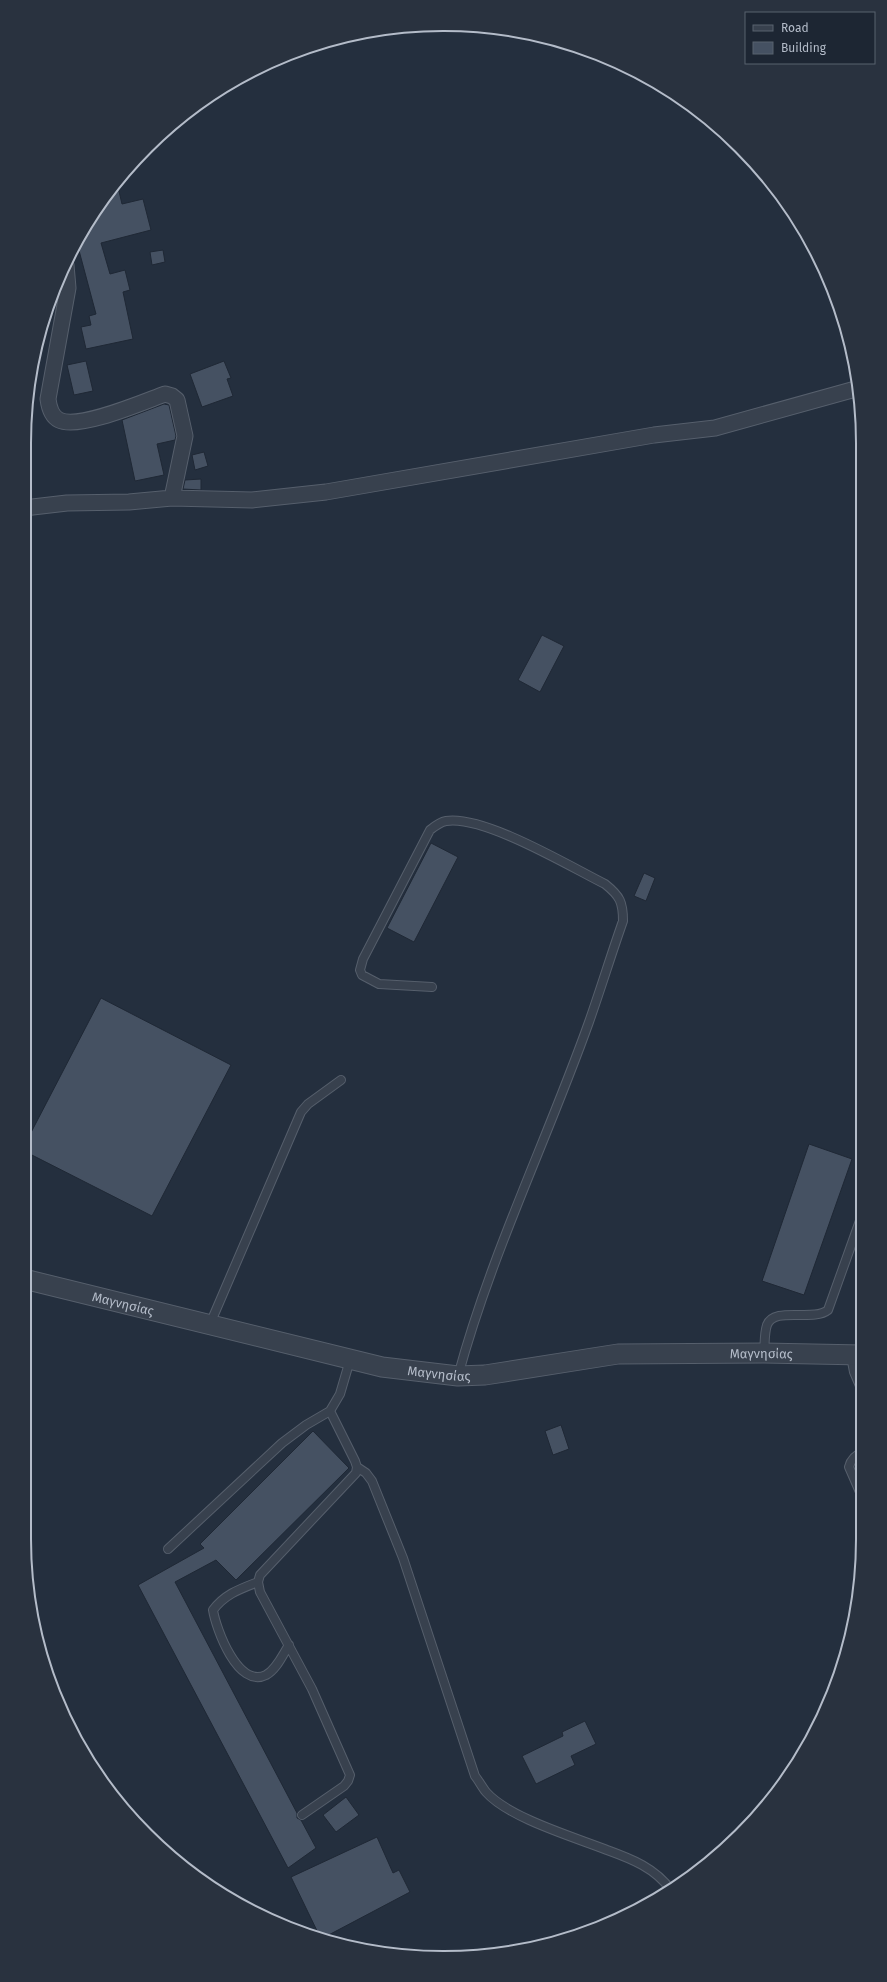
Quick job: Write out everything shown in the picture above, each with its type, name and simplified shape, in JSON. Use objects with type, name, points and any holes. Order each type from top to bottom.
[{"type":"street","points":[[67,276],[68,288],[48,399],[52,414],[58,420],[82,422],[165,394],[172,396],[177,400],[185,436],[172,498]]},
{"type":"street","points":[[31,507],[67,502],[129,502],[172,498],[252,500],[326,492],[654,435],[715,428],[816,402],[852,390]]},
{"type":"street","name":"Μαγνησίας","points":[[31,1281],[350,1360],[382,1367],[458,1376],[485,1374],[618,1354],[764,1353],[856,1356]]},
{"type":"lane","points":[[432,987],[379,984],[362,975],[360,970],[363,959],[430,830],[437,824],[445,821],[455,821],[474,824],[514,838],[605,884],[616,892],[623,906],[622,921],[589,1022],[524,1185],[470,1330],[458,1376]]},
{"type":"lane","points":[[210,1324],[301,1112],[308,1104],[341,1080]]},
{"type":"lane","points":[[764,1353],[767,1324],[771,1319],[777,1316],[818,1316],[828,1310],[856,1232]]},
{"type":"lane","points":[[168,1549],[282,1443],[306,1425],[330,1411],[340,1394],[350,1360]]},
{"type":"lane","points":[[856,1361],[854,1372],[856,1378]]},
{"type":"lane","points":[[330,1411],[357,1467],[366,1473],[372,1481],[400,1551],[476,1776],[486,1792],[515,1812],[550,1828],[632,1859],[653,1872],[666,1885]]},
{"type":"lane","points":[[856,1455],[851,1460],[849,1467],[856,1483]]},
{"type":"lane","points":[[302,1816],[344,1786],[350,1775],[312,1689],[260,1592],[258,1582],[260,1576],[356,1473],[357,1467]]},
{"type":"lane","points":[[258,1582],[235,1591],[221,1600],[213,1610],[215,1622],[226,1647],[235,1663],[250,1675],[260,1677],[267,1674],[277,1665],[289,1645]]},
{"type":"building","points":[[118,189],[122,204],[143,199],[151,230],[101,243],[110,274],[125,270],[130,290],[123,292],[133,339],[86,349],[81,327],[91,325],[89,316],[96,314],[79,251],[86,237]]},
{"type":"building","points":[[163,250],[165,262],[152,265],[150,252]]},
{"type":"building","points":[[86,361],[93,391],[74,395],[67,365]]},
{"type":"building","points":[[224,361],[231,378],[227,379],[233,396],[202,407],[190,374]]},
{"type":"building","points":[[164,404],[169,405],[176,436],[175,440],[157,444],[164,475],[135,481],[122,420]]},
{"type":"building","points":[[204,452],[208,466],[195,470],[192,455]]},
{"type":"building","points":[[201,479],[201,490],[183,489],[185,480]]},
{"type":"building","points":[[542,635],[564,646],[540,692],[518,680]]},
{"type":"building","points":[[431,843],[458,857],[414,942],[387,928]]},
{"type":"building","points":[[644,873],[655,878],[646,901],[634,896]]},
{"type":"building","points":[[101,998],[231,1065],[152,1216],[31,1155],[31,1133]]},
{"type":"building","points":[[809,1144],[852,1159],[804,1295],[762,1281]]},
{"type":"building","points":[[561,1425],[569,1449],[553,1455],[545,1431]]},
{"type":"building","points":[[313,1431],[349,1468],[236,1580],[216,1560],[175,1582],[297,1813],[297,1818],[301,1820],[316,1848],[288,1868],[138,1585],[204,1548],[200,1544]]},
{"type":"building","points":[[585,1721],[596,1744],[571,1756],[575,1765],[536,1784],[522,1756],[563,1736],[562,1732]]},
{"type":"building","points":[[346,1797],[359,1815],[336,1832],[323,1815]]},
{"type":"building","points":[[377,1837],[393,1873],[399,1870],[410,1892],[329,1935],[317,1931],[291,1877]]}]
